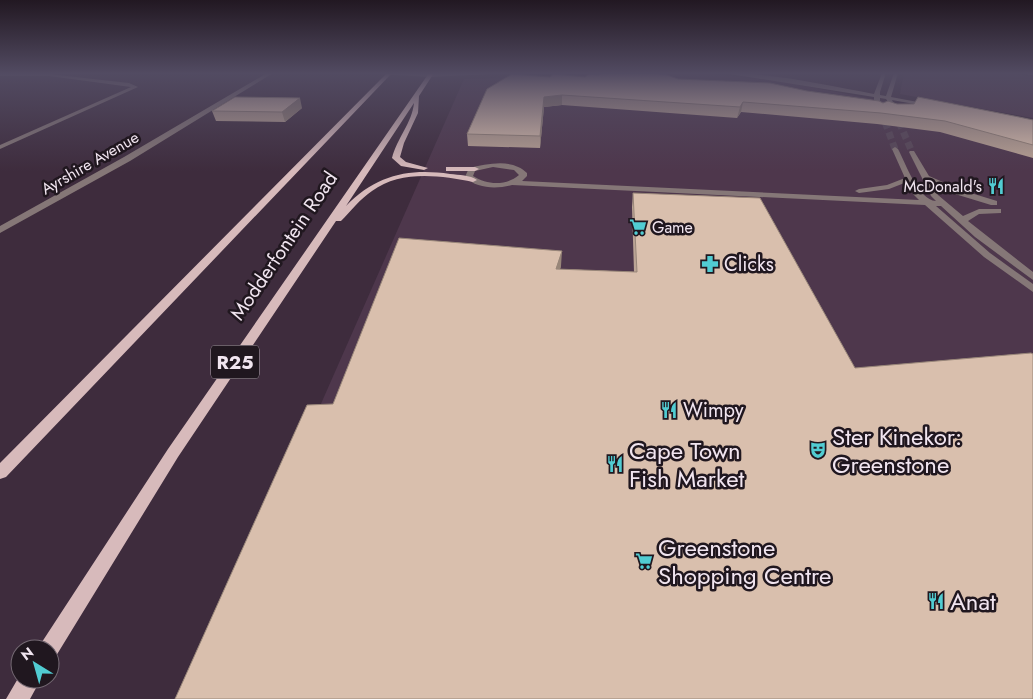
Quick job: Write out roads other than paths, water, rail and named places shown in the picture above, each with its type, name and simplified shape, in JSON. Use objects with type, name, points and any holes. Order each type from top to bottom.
[{"type":"main road","name":"Modderfontein Road","points":[[0,472],[358,106]]},
{"type":"main road","name":"Modderfontein Road","points":[[55,639],[173,454],[410,106]]},
{"type":"main road","points":[[417,106],[413,119],[396,153],[398,162],[418,168],[475,169]]},
{"type":"main road","points":[[316,242],[361,196],[379,182],[415,175],[449,176],[473,180]]},
{"type":"street","points":[[0,147],[94,106]]},
{"type":"street","name":"Ayrshire Avenue","points":[[0,230],[127,159],[216,106]]},
{"type":"street","points":[[878,106],[880,110]]},
{"type":"street","points":[[892,106],[893,109],[902,106]]},
{"type":"street","points":[[9,136],[26,136]]},
{"type":"street","points":[[895,149],[917,194],[987,255],[1033,289]]},
{"type":"street","points":[[912,152],[935,196],[1033,278]]},
{"type":"street","points":[[523,175],[520,170],[509,166],[493,165],[475,169],[469,174],[473,180],[488,185],[512,183],[884,199],[944,204]]},
{"type":"street","points":[[512,183],[521,179],[523,175]]},
{"type":"street","points":[[523,175],[571,180],[859,190],[935,196]]},
{"type":"street","points":[[926,178],[996,207],[974,212],[963,221]]},
{"type":"street","points":[[859,190],[889,186],[909,180]]},
{"type":"street","points":[[884,199],[945,219]]},
{"type":"tunnel","points":[[880,110],[885,123]]},
{"type":"tunnel","points":[[894,111],[899,123]]},
{"type":"tunnel","points":[[885,122],[895,149]]},
{"type":"tunnel","points":[[899,122],[912,152]]},
{"type":"place","name":"McDonald's","points":[[996,186]]},
{"type":"place","name":"Game","points":[[638,227]]},
{"type":"place","name":"Clicks","points":[[710,264]]},
{"type":"place","name":"Wimpy","points":[[669,410]]},
{"type":"place","name":"Ster Kinekor: Greenstone","points":[[818,450]]},
{"type":"place","name":"Cape Town Fish Market","points":[[615,464]]},
{"type":"place","name":"Greenstone Shopping Centre","points":[[644,561]]},
{"type":"place","name":"Anat","points":[[936,601]]}]
